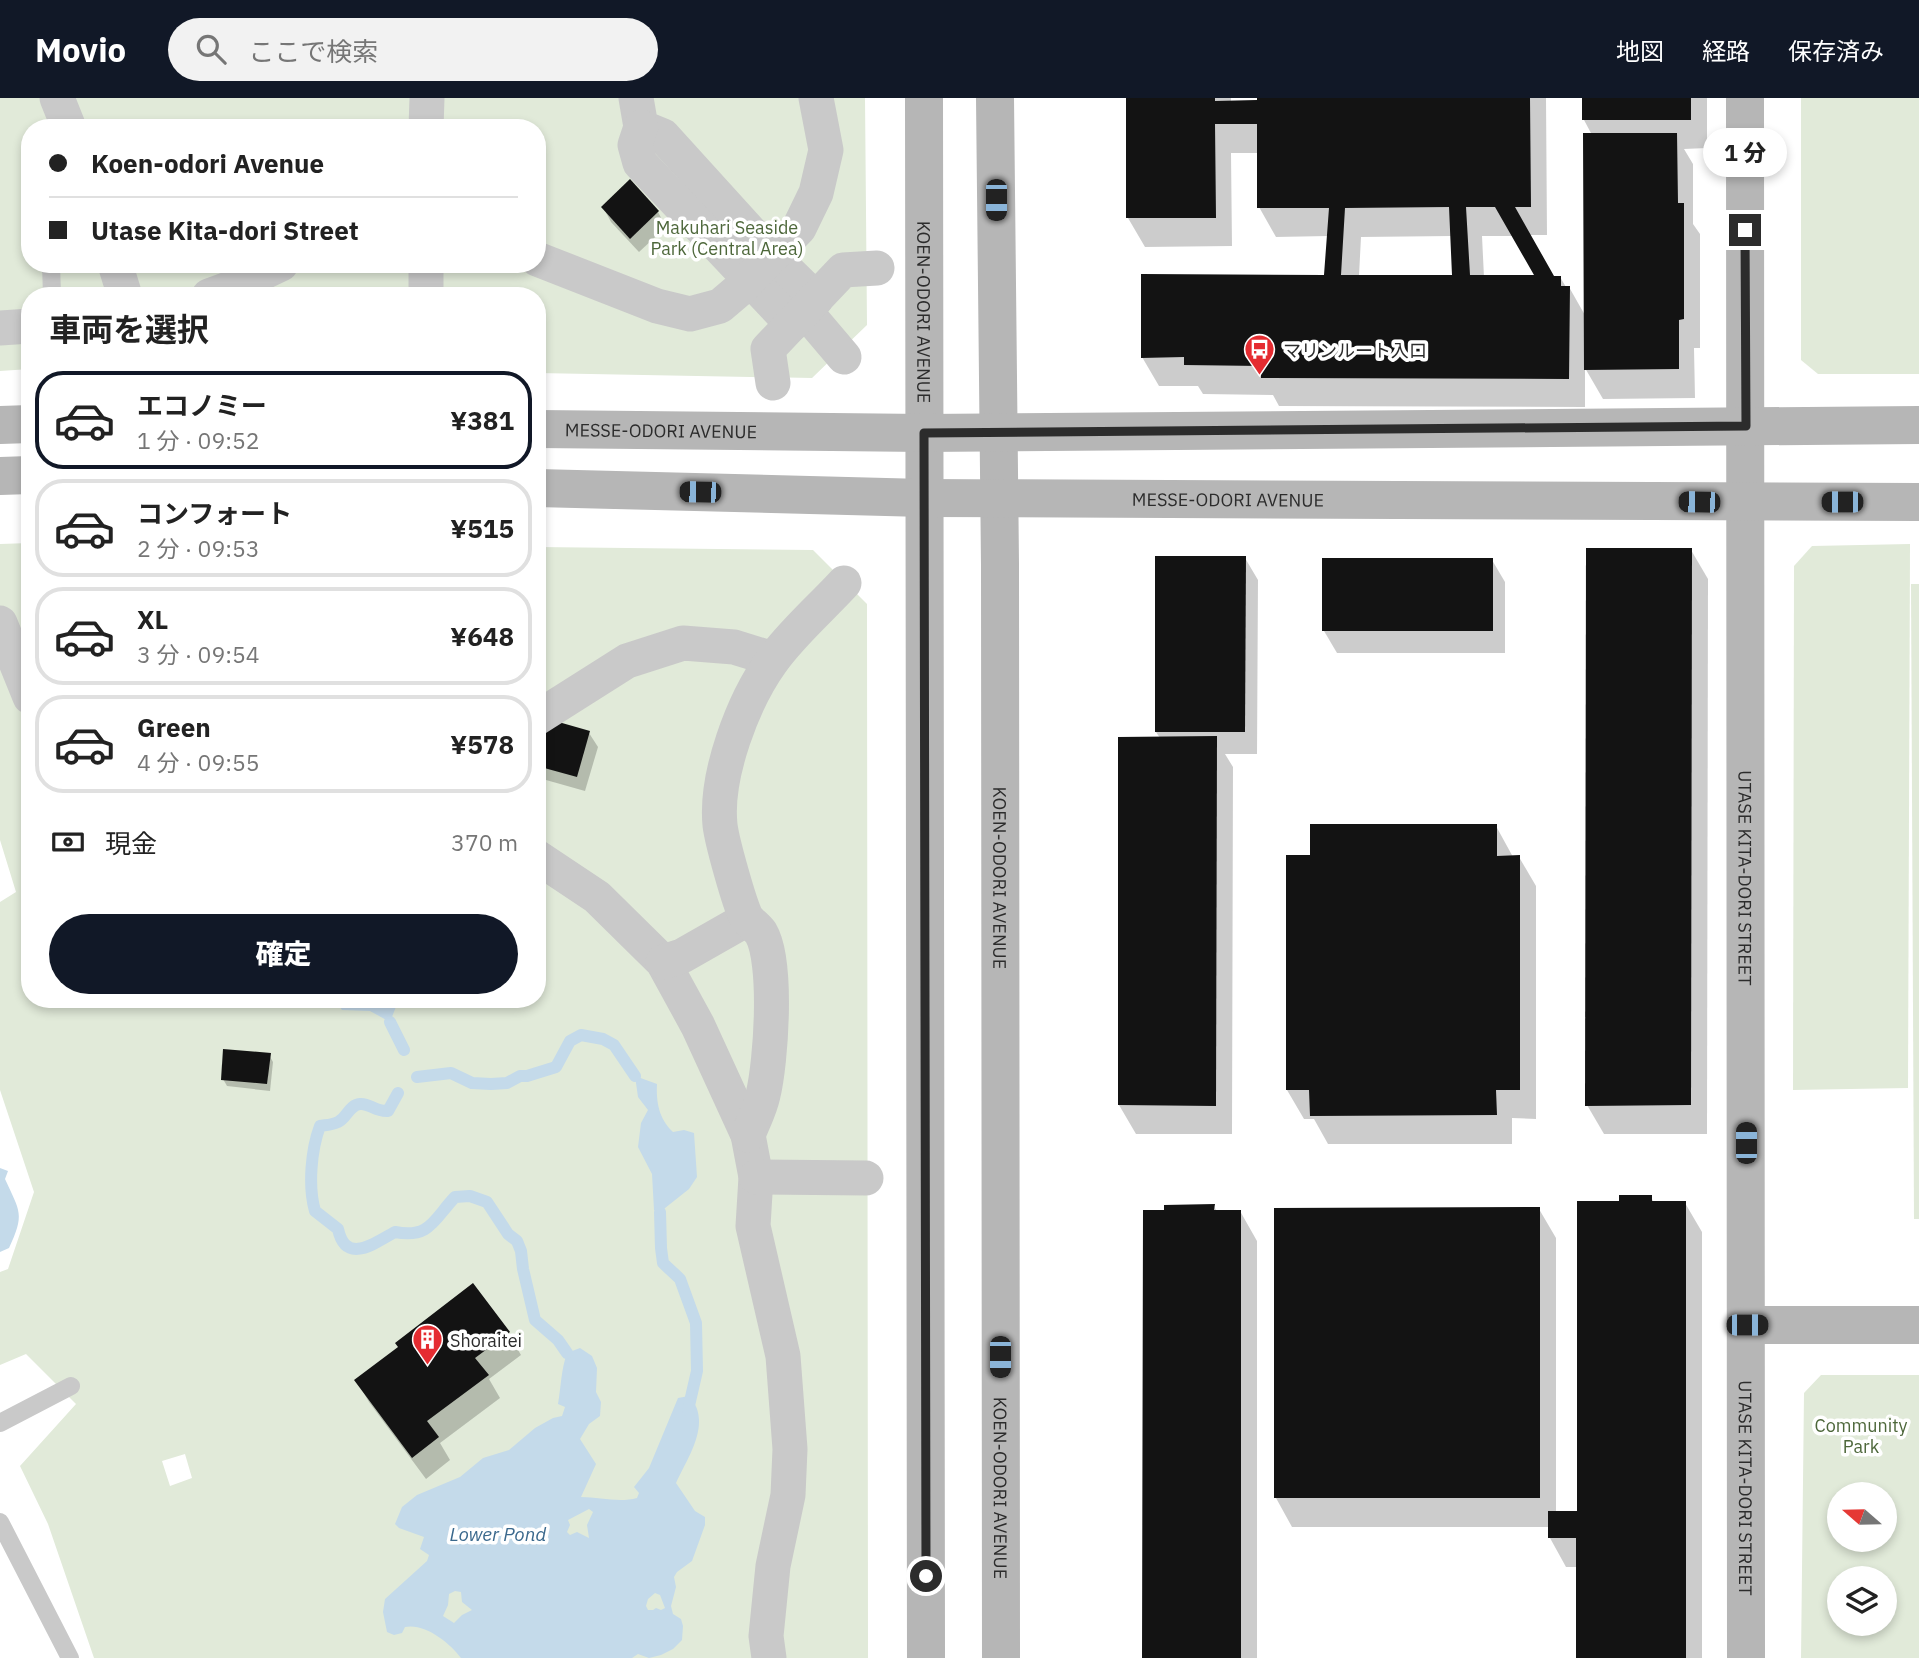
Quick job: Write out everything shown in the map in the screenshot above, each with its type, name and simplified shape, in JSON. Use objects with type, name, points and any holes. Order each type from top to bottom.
[{"type":"street","points":[[57,98],[65,119]]},
{"type":"street","points":[[426,119],[427,98]]},
{"type":"street","points":[[546,263],[657,306],[690,314],[720,306],[799,228],[816,192],[826,150],[817,98]]},
{"type":"street","name":"KOEN-ODORI AVENUE","points":[[924,98],[926,1658]]},
{"type":"street","name":"KOEN-ODORI AVENUE","points":[[995,98],[999,499],[1001,1658]]},
{"type":"street","name":"UTASE KITA-DORI STREET","points":[[1745,98],[1746,1658]]},
{"type":"street","points":[[638,113],[663,136],[761,268],[804,311],[844,357]]},
{"type":"street","points":[[773,383],[768,349],[843,270],[877,268]]},
{"type":"street","points":[[232,287],[262,273]]},
{"type":"street","points":[[0,328],[21,327]]},
{"type":"street","points":[[0,425],[21,424]]},
{"type":"street","name":"MESSE-ODORI AVENUE","points":[[546,429],[924,433],[1919,425]]},
{"type":"street","points":[[0,476],[21,475]]},
{"type":"street","name":"MESSE-ODORI AVENUE","points":[[546,488],[999,499],[1919,502]]},
{"type":"street","points":[[748,1135],[763,1097],[772,994],[769,964],[761,933],[747,919],[720,825],[723,776],[737,729],[756,686],[773,659],[845,583]]},
{"type":"street","points":[[0,623],[21,675]]},
{"type":"street","points":[[546,712],[627,661],[683,643],[734,647],[773,659]]},
{"type":"street","points":[[546,863],[597,897],[663,962],[698,1026],[748,1135],[756,1177],[753,1226],[783,1356],[790,1449],[788,1495],[773,1566],[766,1636],[769,1658]]},
{"type":"street","points":[[663,962],[682,956],[747,919]]},
{"type":"street","points":[[756,1177],[866,1178]]},
{"type":"street","points":[[1747,1325],[1919,1325]]},
{"type":"lane","points":[[0,1423],[71,1386]]},
{"type":"lane","points":[[0,1522],[70,1658]]},
{"type":"green space","name":"Makuhari Seaside Park (Central Area)","points":[[0,98],[865,98],[867,325],[812,378],[546,373],[546,287],[21,287],[21,370],[0,371]]},
{"type":"green space","points":[[1801,98],[1919,98],[1919,374],[1818,374],[1801,360]]},
{"type":"green space","points":[[21,543],[21,1008],[546,1008],[546,547],[813,550],[867,604],[868,1658],[94,1658],[48,1524],[20,1466],[76,1404],[26,1354],[0,1365],[0,1272],[8,1269],[34,1192],[0,1090],[0,902],[16,892],[0,840],[0,544]],"holes":[[[185,1454],[192,1478],[170,1486],[162,1461]]]},
{"type":"green space","points":[[1910,544],[1908,1088],[1793,1090],[1794,566],[1812,546]]},
{"type":"green space","points":[[1911,584],[1919,584],[1919,1219],[1914,1219]]},
{"type":"green space","name":"Community Park","points":[[1821,1375],[1919,1375],[1919,1658],[1801,1658],[1804,1393]]},
{"type":"water","points":[[341,1008],[395,1008],[390,1022],[370,1011]]},
{"type":"water","points":[[635,1076],[657,1084],[659,1110],[664,1122],[673,1132],[684,1130],[694,1133],[697,1177],[689,1189],[660,1212],[654,1210],[652,1174],[638,1147],[641,1123],[648,1110],[638,1097]]},
{"type":"water","points":[[0,1168],[8,1171],[5,1179],[17,1206],[19,1220],[9,1248],[0,1252]]},
{"type":"water","name":"Lower Pond","points":[[580,1348],[592,1356],[597,1368],[596,1392],[601,1402],[600,1416],[589,1424],[580,1439],[596,1464],[581,1497],[616,1500],[637,1498],[639,1493],[634,1487],[649,1468],[678,1398],[689,1396],[696,1406],[699,1428],[696,1440],[676,1483],[695,1511],[705,1517],[705,1525],[692,1561],[674,1577],[676,1587],[671,1606],[673,1614],[681,1619],[682,1640],[673,1649],[649,1658],[638,1654],[632,1658],[461,1658],[444,1641],[421,1628],[405,1627],[402,1633],[394,1635],[387,1632],[383,1612],[385,1599],[427,1561],[429,1555],[420,1549],[424,1537],[395,1524],[402,1507],[417,1495],[460,1477],[483,1458],[509,1450],[535,1428],[562,1416],[565,1407],[558,1404],[567,1353]],"holes":[[[589,1509],[593,1512],[587,1525],[589,1538],[577,1532],[570,1535],[567,1532],[570,1525],[568,1520]],[[461,1592],[462,1602],[472,1610],[454,1623],[443,1616],[449,1594]],[[655,1593],[660,1595],[665,1608],[648,1610],[648,1599]]]},
{"type":"building","points":[[1126,98],[1215,98],[1215,101],[1257,98],[1530,98],[1531,207],[1515,207],[1554,276],[1561,276],[1561,286],[1570,286],[1569,379],[1261,378],[1261,366],[1184,365],[1184,357],[1141,358],[1141,274],[1324,275],[1329,208],[1257,208],[1257,124],[1215,124],[1216,218],[1126,218]],"holes":[[[1449,207],[1452,275],[1341,275],[1345,208]],[[1466,207],[1495,207],[1534,275],[1470,275]]]},
{"type":"building","points":[[1582,98],[1691,98],[1691,120],[1582,120]]},
{"type":"building","points":[[1583,133],[1677,133],[1678,203],[1684,203],[1684,319],[1679,320],[1679,369],[1584,370]]},
{"type":"building","points":[[630,179],[659,211],[630,239],[601,207]]},
{"type":"building","points":[[1586,548],[1692,548],[1691,1105],[1585,1106]]},
{"type":"building","points":[[1155,556],[1246,556],[1245,732],[1155,732]]},
{"type":"building","points":[[1322,558],[1493,558],[1493,631],[1322,631]]},
{"type":"building","points":[[548,719],[590,731],[577,777],[546,768]]},
{"type":"building","points":[[1217,736],[1216,1106],[1118,1105],[1118,737]]},
{"type":"building","points":[[1310,824],[1497,824],[1497,856],[1520,855],[1520,1090],[1496,1090],[1497,1115],[1310,1116],[1309,1090],[1286,1090],[1286,855],[1310,855]]},
{"type":"building","points":[[223,1049],[271,1053],[267,1084],[221,1080]]},
{"type":"building","points":[[1619,1195],[1652,1195],[1652,1201],[1686,1201],[1686,1658],[1576,1658],[1576,1538],[1548,1538],[1548,1511],[1577,1511],[1577,1201],[1619,1201]]},
{"type":"building","points":[[1215,1204],[1214,1210],[1241,1210],[1241,1658],[1142,1658],[1143,1210],[1164,1210],[1164,1205]]},
{"type":"building","points":[[1540,1207],[1540,1498],[1274,1498],[1274,1208]]},
{"type":"building","name":"Shoraitei","points":[[473,1283],[510,1332],[475,1358],[489,1375],[427,1421],[439,1437],[412,1458],[354,1380],[398,1347],[395,1343]]},
{"type":"waterway","points":[[390,1022],[404,1050]]},
{"type":"waterway","points":[[417,1077],[451,1073],[472,1083],[507,1083],[520,1076],[556,1067],[570,1041],[581,1035],[603,1039],[614,1045],[635,1076]]},
{"type":"waterway","points":[[398,1093],[388,1111],[360,1104],[353,1107],[338,1122],[320,1126],[314,1146],[312,1168],[315,1211],[338,1229],[342,1240],[355,1249],[371,1245],[395,1232],[416,1233],[424,1230],[455,1197],[470,1196],[487,1202],[508,1234],[517,1241],[535,1320],[558,1340],[567,1353]]},
{"type":"waterway","points":[[660,1212],[663,1263],[680,1279],[696,1323],[697,1371],[688,1410]]},
{"type":"place","name":"マリンルート入口","points":[[1260,377]]},
{"type":"place","name":"Shoraitei","points":[[427,1367]]},
{"type":"route","points":[[926,1576],[924,433],[1746,426],[1745,230]]}]
